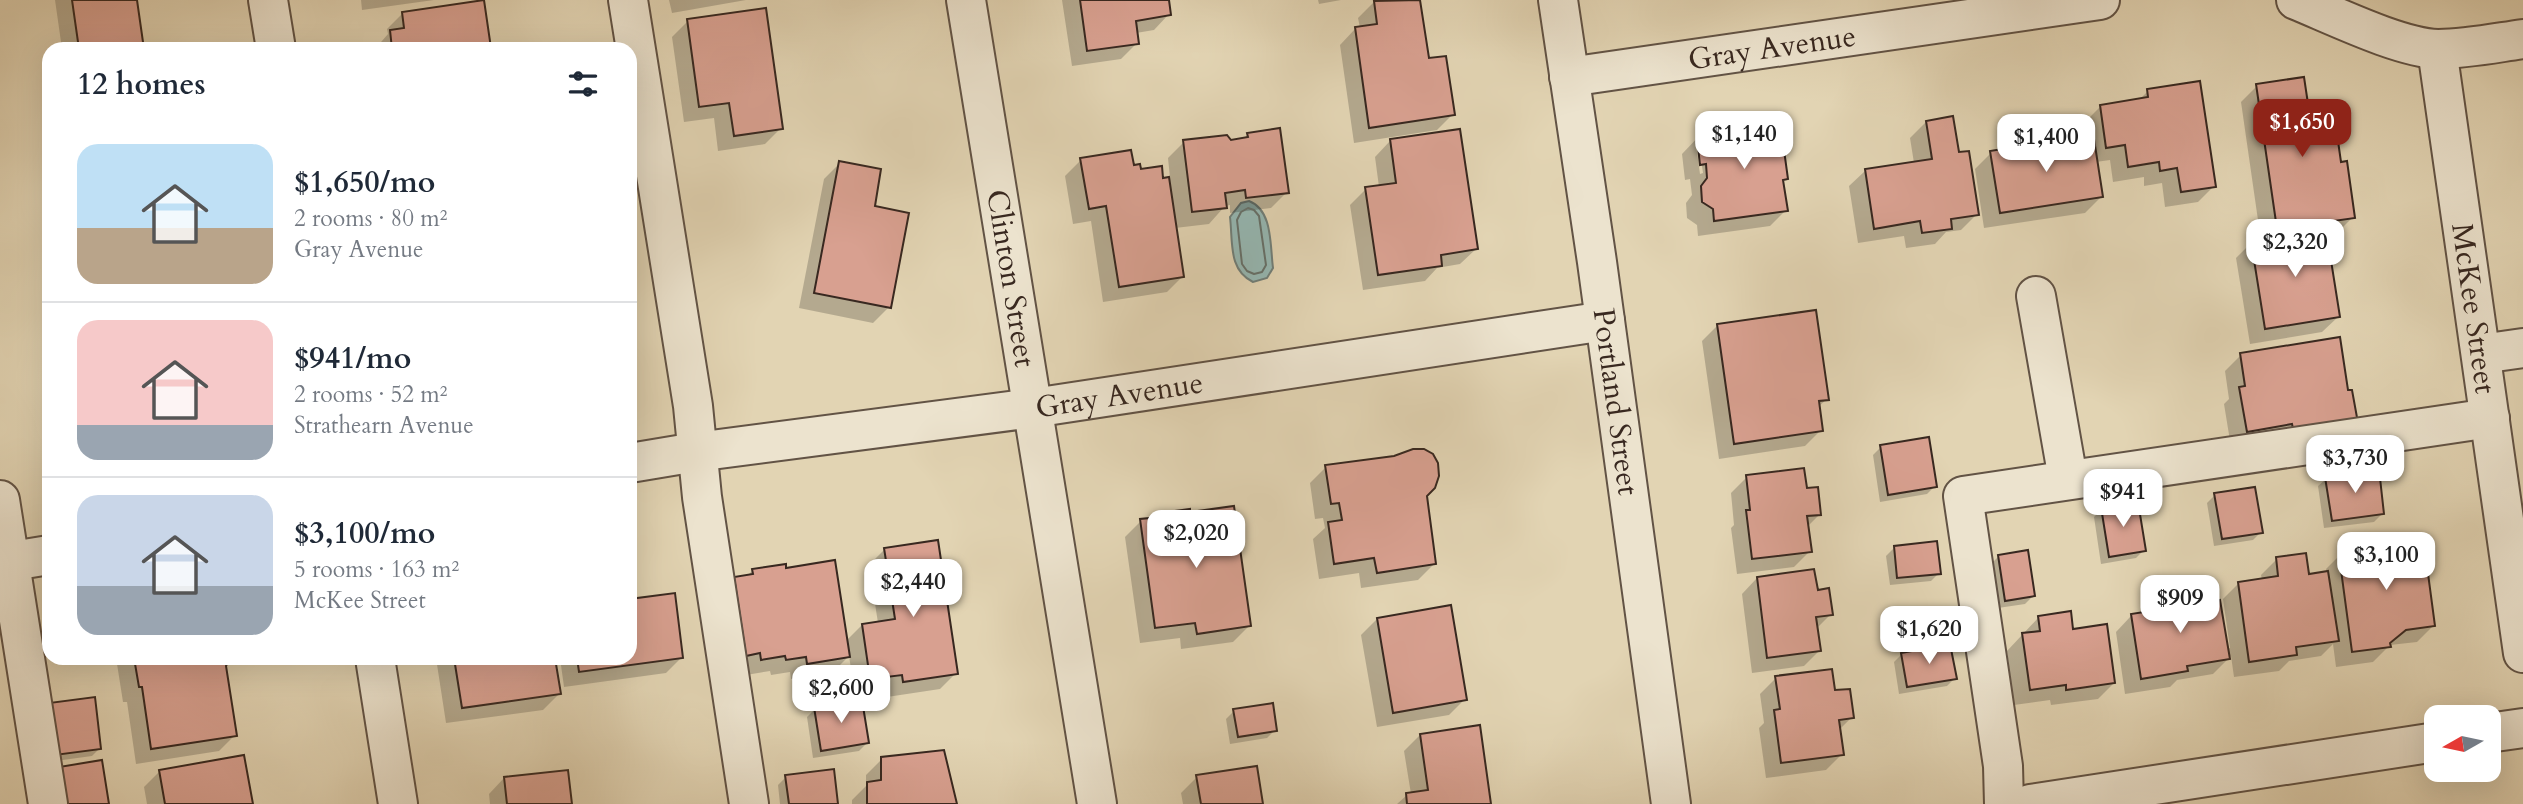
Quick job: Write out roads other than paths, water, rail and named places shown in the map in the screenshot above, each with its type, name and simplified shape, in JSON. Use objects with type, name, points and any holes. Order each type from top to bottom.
[{"type":"street","points":[[268,0],[275,42]]},
{"type":"street","points":[[628,0],[635,42]]},
{"type":"street","name":"Clinton Street","points":[[966,0],[1097,804]]},
{"type":"street","name":"Portland Street","points":[[1558,0],[1671,804]]},
{"type":"street","name":"Gray Avenue","points":[[1569,77],[2100,0]]},
{"type":"street","points":[[2296,0],[2396,40],[2437,49],[2523,39]]},
{"type":"street","name":"McKee Street","points":[[2437,49],[2523,653]]},
{"type":"street","points":[[637,56],[693,406],[696,452],[749,804]]},
{"type":"street","points":[[2036,296],[2068,480]]},
{"type":"street","name":"Gray Avenue","points":[[637,462],[1033,408],[1605,321]]},
{"type":"street","points":[[2481,354],[2523,348]]},
{"type":"street","points":[[2004,804],[2003,766],[1963,496],[2490,418]]},
{"type":"street","points":[[0,500],[5,562],[48,804]]},
{"type":"street","points":[[5,562],[42,556]]},
{"type":"street","points":[[376,665],[398,804]]},
{"type":"street","points":[[2501,731],[2523,728]]},
{"type":"street","points":[[2030,804],[2424,743]]},
{"type":"water","points":[[1249,201],[1257,206],[1266,220],[1273,268],[1267,278],[1253,282],[1245,277],[1236,263],[1230,217],[1241,203]]}]
